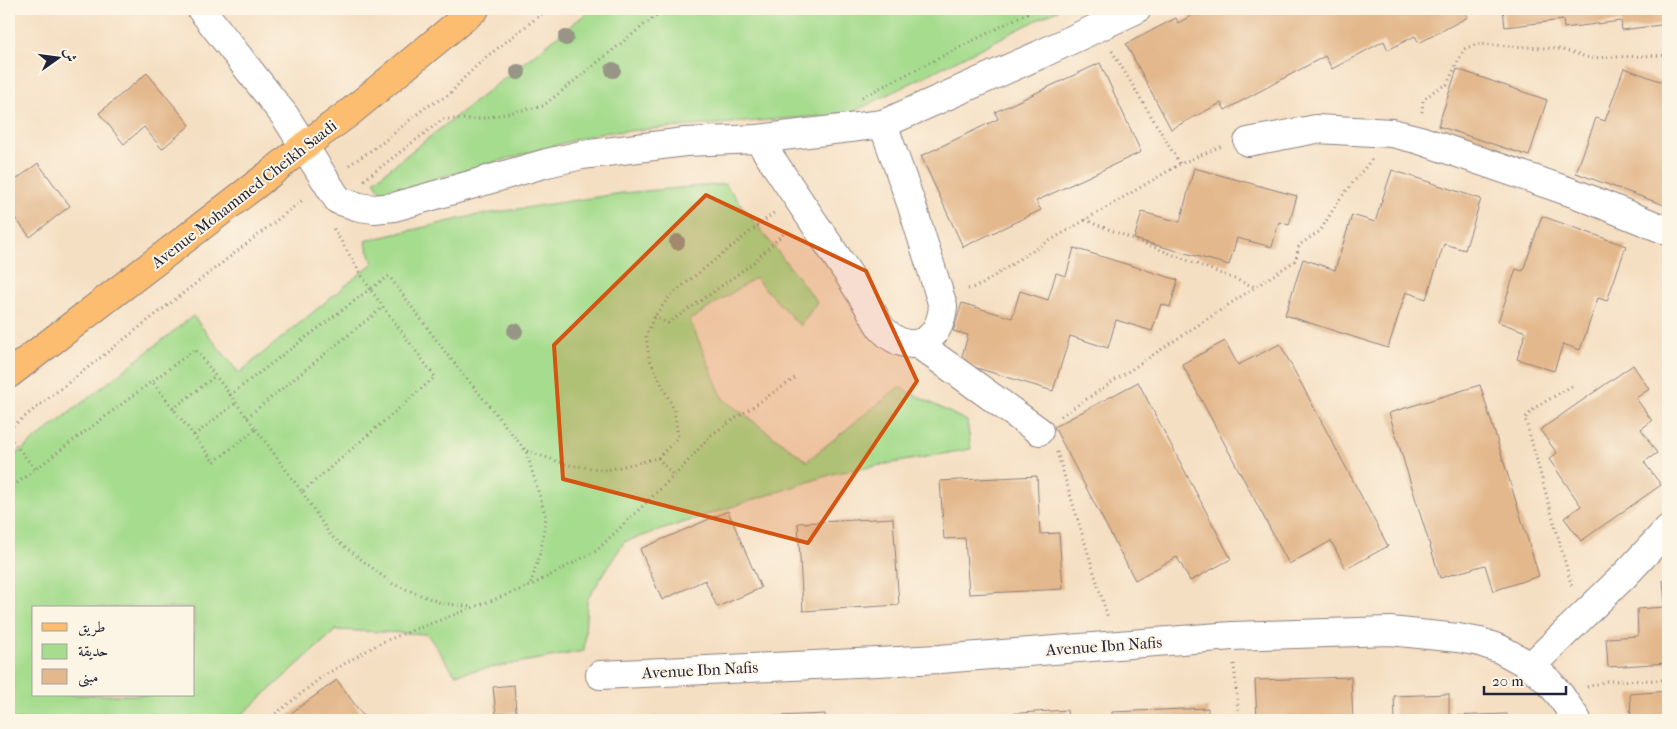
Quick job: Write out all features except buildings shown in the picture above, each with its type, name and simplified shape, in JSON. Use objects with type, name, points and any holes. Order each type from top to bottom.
[{"type":"main road","name":"Avenue Mohammed Cheikh Saadi","points":[[9,374],[349,113],[475,9]]},
{"type":"street","points":[[201,9],[285,116],[332,190],[359,207],[374,209],[394,207],[547,163],[582,155],[685,142],[758,139],[883,124],[1137,9]]},
{"type":"street","points":[[758,139],[850,276],[882,329],[896,339],[912,345],[930,338],[938,326],[943,306],[912,206],[883,124]]},
{"type":"street","points":[[1248,142],[1316,129],[1392,133],[1420,140],[1579,195],[1668,230]]},
{"type":"street","points":[[918,344],[1039,431]]},
{"type":"street","points":[[1531,666],[1625,575],[1668,528]]},
{"type":"street","name":"Avenue Ibn Nafis","points":[[600,674],[940,659],[1232,636],[1390,631],[1473,641],[1500,649],[1531,666],[1560,695],[1577,720]]},
{"type":"path","points":[[332,190],[382,143],[426,107],[449,95],[486,58],[548,9]]},
{"type":"path","points":[[9,429],[332,190],[444,119],[479,119],[543,106],[664,9]]},
{"type":"path","points":[[854,102],[1035,9]]},
{"type":"path","points":[[1098,27],[1180,164]]},
{"type":"path","points":[[1420,140],[1423,101],[1435,90],[1447,84],[1464,49],[1477,44],[1560,50],[1590,58],[1668,54]]},
{"type":"path","points":[[1116,645],[1057,452],[1039,431],[1296,260],[1300,245],[1320,231],[1339,200],[1392,133]]},
{"type":"path","points":[[940,298],[981,285],[1024,256],[1180,164],[1220,146],[1248,142]]},
{"type":"path","points":[[654,317],[668,322],[710,295],[753,263],[801,203]]},
{"type":"path","points":[[526,451],[568,465],[607,470],[658,458],[678,437],[674,410],[649,358],[646,336],[654,317],[671,295],[801,203]]},
{"type":"path","points":[[1085,220],[1255,287]]},
{"type":"path","points":[[302,492],[435,377],[370,289],[332,226]]},
{"type":"path","points":[[230,395],[389,276],[446,353],[526,451],[546,517],[541,550],[530,586]]},
{"type":"path","points":[[247,417],[383,307]]},
{"type":"path","points":[[9,489],[195,349],[302,492],[331,536],[393,584],[441,602],[474,607]]},
{"type":"path","points":[[173,409],[215,376]]},
{"type":"path","points":[[268,720],[323,676],[382,642],[530,586],[596,550],[674,476],[711,435],[798,376]]},
{"type":"path","points":[[152,381],[214,462],[256,429]]},
{"type":"path","points":[[1572,386],[1536,406],[1526,418],[1573,588],[1589,610]]},
{"type":"path","points":[[194,435],[236,403]]},
{"type":"path","points":[[9,437],[35,469]]},
{"type":"path","points":[[658,458],[674,476]]},
{"type":"path","points":[[9,627],[14,634]]},
{"type":"path","points":[[1232,636],[1239,720]]},
{"type":"path","points":[[1560,695],[1607,681],[1668,680]]},
{"type":"highlighted area","points":[[706,195],[866,271],[917,381],[808,543],[563,479],[554,345]]},
{"type":"green space","points":[[592,9],[1059,9],[849,114],[600,133],[424,182],[385,197],[374,181]]},
{"type":"green space","points":[[725,184],[817,302],[800,326],[755,278],[690,320],[723,399],[807,461],[899,387],[967,421],[971,449],[836,473],[624,542],[587,600],[584,651],[455,674],[427,634],[336,630],[236,720],[9,720],[9,460],[193,316],[239,373],[373,263],[365,241],[472,216],[623,193]]}]
